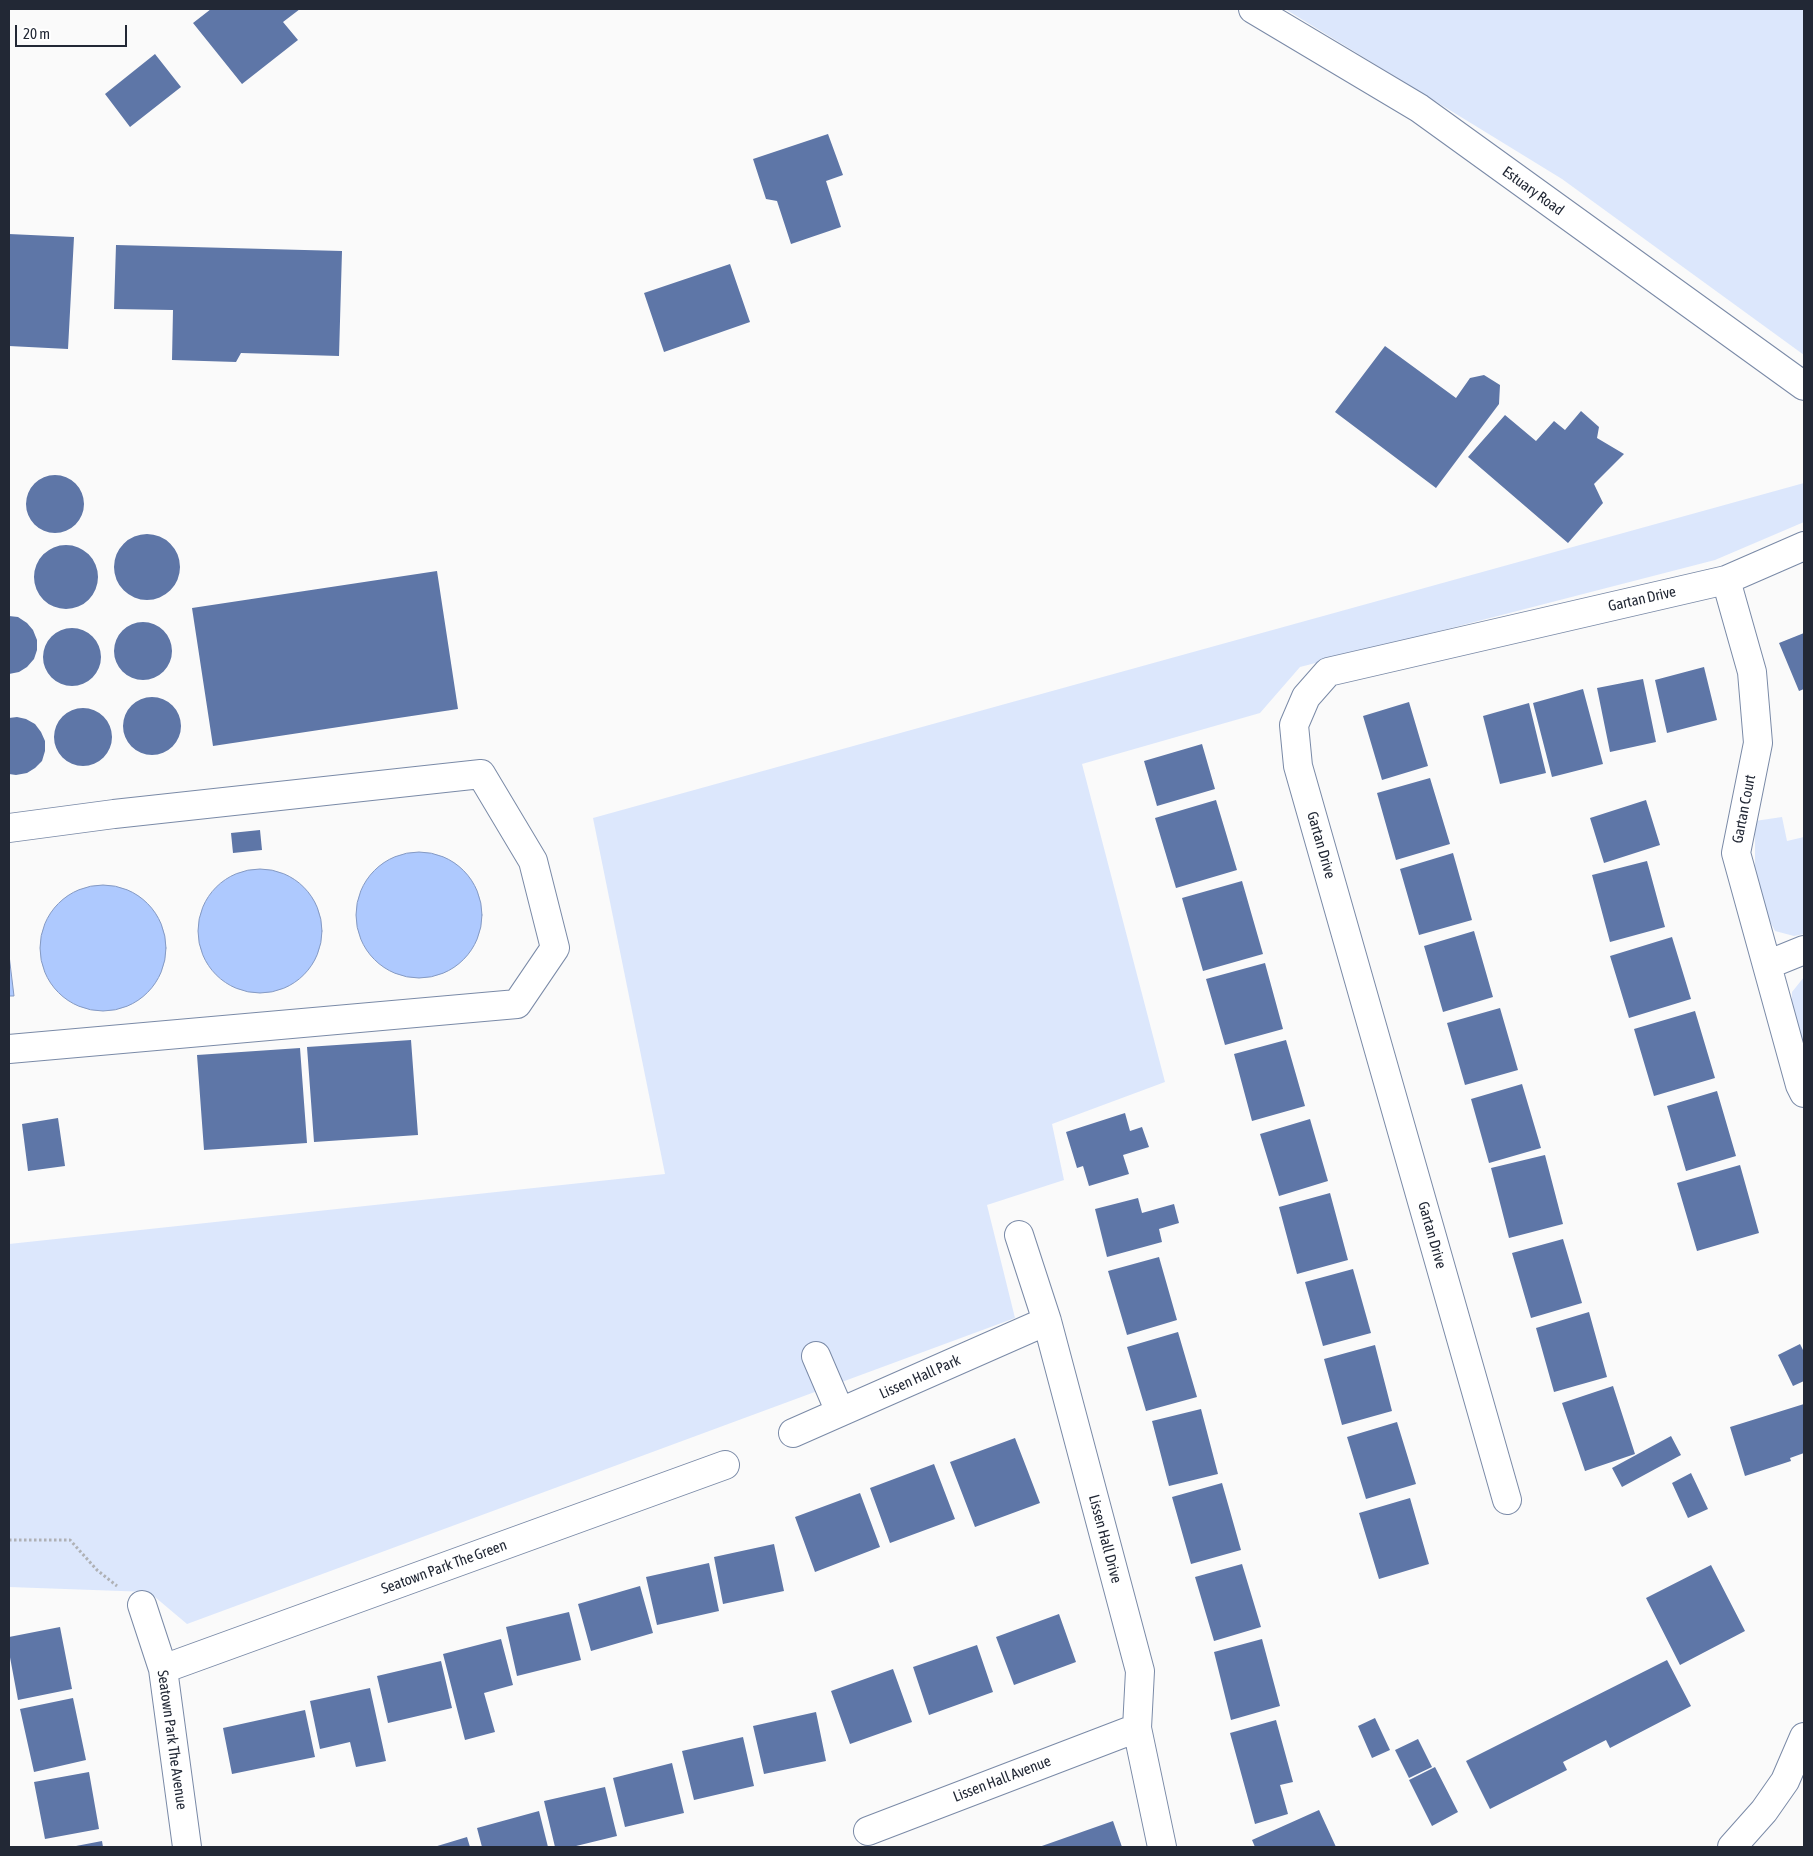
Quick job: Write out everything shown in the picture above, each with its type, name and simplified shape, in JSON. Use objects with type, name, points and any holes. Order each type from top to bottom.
[{"type":"street","name":"Estuary Road","points":[[1253,9],[1419,108],[1804,386]]},
{"type":"street","name":"Gartan Drive","points":[[1507,1500],[1298,766],[1294,725],[1306,697],[1328,672],[1726,580],[1804,546]]},
{"type":"street","name":"Gartan Court","points":[[1726,580],[1752,672],[1758,743],[1736,853],[1800,1085],[1804,1093]]},
{"type":"street","points":[[9,828],[114,814],[481,774],[534,861],[556,948],[517,1004],[9,1049]]},
{"type":"street","points":[[1767,965],[1804,950]]},
{"type":"street","name":"Lissen Hall Drive","points":[[1019,1235],[1047,1321],[1140,1671],[1137,1728],[1162,1847]]},
{"type":"street","name":"Lissen Hall Park","points":[[794,1432],[1047,1321]]},
{"type":"street","points":[[816,1356],[840,1412]]},
{"type":"street","name":"Seatown Park The Green","points":[[163,1669],[726,1465]]},
{"type":"street","name":"Seatown Park The Avenue","points":[[142,1605],[163,1669],[187,1847]]},
{"type":"street","name":"Lissen Hall Avenue","points":[[868,1831],[1137,1728]]},
{"type":"street","points":[[1732,1847],[1764,1811],[1794,1785],[1804,1737]]},
{"type":"path","points":[[9,1540],[70,1540],[97,1570],[142,1605]]},
{"type":"shaded area","points":[[1285,9],[1804,9],[1804,355],[1562,179]]},
{"type":"shaded area","points":[[1804,483],[1804,522],[1715,560],[1300,667],[1260,713],[1082,764],[1165,1082],[1052,1124],[1064,1180],[987,1205],[1015,1318],[187,1624],[149,1592],[9,1587],[9,1244],[665,1174],[593,818]]},
{"type":"shaded area","points":[[1782,817],[1787,841],[1804,837],[1804,934],[1794,936],[1775,931],[1755,893],[1755,821]]},
{"type":"shaded area","points":[[1804,977],[1804,1054],[1791,1021],[1792,992]]},
{"type":"water","points":[[419,852],[443,857],[463,871],[477,891],[482,915],[477,939],[463,959],[443,973],[419,978],[395,973],[375,959],[361,939],[356,915],[361,891],[375,871],[395,857]]},
{"type":"water","points":[[260,869],[284,873],[304,887],[318,907],[322,931],[318,955],[304,975],[284,989],[260,993],[236,989],[216,975],[202,955],[198,931],[202,907],[216,887],[236,873]]},
{"type":"water","points":[[103,885],[127,890],[148,903],[161,924],[166,948],[161,972],[148,993],[127,1006],[103,1011],[79,1006],[58,993],[45,972],[40,948],[45,924],[58,903],[79,890]]},
{"type":"water","points":[[9,955],[14,996],[9,996]]},
{"type":"building","points":[[211,9],[300,9],[283,22],[298,40],[242,84],[193,23]]},
{"type":"building","points":[[155,54],[181,87],[130,127],[105,94]]},
{"type":"building","points":[[828,134],[843,175],[826,181],[841,227],[791,244],[777,201],[766,199],[753,159]]},
{"type":"building","points":[[9,234],[74,237],[68,349],[9,346]]},
{"type":"building","points":[[116,245],[342,251],[339,356],[241,353],[236,362],[172,360],[173,310],[114,309]]},
{"type":"building","points":[[730,264],[750,322],[664,352],[644,293]]},
{"type":"building","points":[[1385,346],[1456,398],[1470,378],[1484,375],[1500,385],[1499,404],[1436,488],[1335,412]]},
{"type":"building","points":[[1581,411],[1599,427],[1597,438],[1624,454],[1594,484],[1603,503],[1568,543],[1468,457],[1505,415],[1536,441],[1554,421],[1565,430]]},
{"type":"building","points":[[55,475],[66,477],[79,488],[84,504],[82,515],[71,528],[55,533],[44,531],[31,520],[26,504],[28,493],[39,480]]},
{"type":"building","points":[[147,534],[160,536],[170,544],[178,554],[180,567],[178,580],[170,590],[160,598],[147,600],[134,598],[124,590],[116,580],[114,567],[116,554],[124,544],[134,536]]},
{"type":"building","points":[[66,545],[78,547],[89,554],[96,565],[98,577],[96,589],[89,600],[78,607],[66,609],[54,607],[43,600],[36,589],[34,577],[36,565],[43,554],[54,547]]},
{"type":"building","points":[[437,571],[458,709],[213,746],[192,608]]},
{"type":"building","points":[[9,616],[18,617],[33,630],[37,640],[37,650],[34,659],[27,667],[19,672],[9,674]]},
{"type":"building","points":[[143,622],[154,624],[167,635],[172,651],[170,662],[159,675],[143,680],[132,678],[119,667],[114,651],[116,640],[127,627]]},
{"type":"building","points":[[72,628],[83,630],[96,641],[101,657],[99,668],[88,681],[72,686],[61,684],[48,673],[43,657],[45,646],[56,633]]},
{"type":"building","points":[[1804,633],[1804,689],[1799,691],[1779,643]]},
{"type":"building","points":[[1704,667],[1717,720],[1667,733],[1655,680]]},
{"type":"building","points":[[1643,679],[1656,742],[1610,752],[1597,688]]},
{"type":"building","points":[[1583,689],[1603,764],[1552,777],[1533,703]]},
{"type":"building","points":[[152,697],[163,699],[176,710],[181,726],[179,737],[168,750],[152,755],[141,753],[128,742],[123,726],[125,715],[136,702]]},
{"type":"building","points":[[1409,702],[1428,766],[1382,780],[1363,716]]},
{"type":"building","points":[[1529,703],[1546,773],[1500,784],[1483,716]]},
{"type":"building","points":[[83,708],[94,710],[107,721],[112,737],[110,748],[99,761],[83,766],[72,764],[59,753],[54,737],[56,726],[67,713]]},
{"type":"building","points":[[17,717],[35,724],[45,741],[45,751],[42,761],[35,768],[27,773],[16,775],[9,774],[9,718]]},
{"type":"building","points":[[1202,744],[1215,789],[1157,806],[1144,761]]},
{"type":"building","points":[[1430,778],[1450,844],[1396,860],[1377,793]]},
{"type":"building","points":[[1216,800],[1237,870],[1176,888],[1155,818]]},
{"type":"building","points":[[1646,800],[1660,845],[1604,863],[1590,818]]},
{"type":"building","points":[[260,830],[262,850],[233,853],[231,833]]},
{"type":"building","points":[[1453,853],[1472,920],[1419,935],[1400,869]]},
{"type":"building","points":[[1647,861],[1665,927],[1610,942],[1592,875]]},
{"type":"building","points":[[1242,881],[1263,954],[1203,971],[1182,898]]},
{"type":"building","points":[[1474,931],[1493,997],[1443,1012],[1424,946]]},
{"type":"building","points":[[1672,937],[1691,999],[1629,1018],[1610,956]]},
{"type":"building","points":[[1265,963],[1283,1029],[1225,1045],[1206,979]]},
{"type":"building","points":[[1500,1008],[1518,1070],[1465,1085],[1447,1023]]},
{"type":"building","points":[[1695,1011],[1715,1078],[1654,1096],[1634,1029]]},
{"type":"building","points":[[411,1040],[418,1135],[314,1142],[307,1047]]},
{"type":"building","points":[[1286,1040],[1305,1106],[1252,1121],[1234,1054]]},
{"type":"building","points":[[300,1048],[307,1143],[204,1150],[197,1055]]},
{"type":"building","points":[[1522,1084],[1541,1148],[1489,1163],[1471,1099]]},
{"type":"building","points":[[1717,1091],[1736,1156],[1686,1171],[1667,1106]]},
{"type":"building","points":[[1125,1113],[1130,1131],[1142,1127],[1149,1147],[1123,1155],[1129,1174],[1089,1186],[1083,1166],[1077,1168],[1066,1132]]},
{"type":"building","points":[[58,1118],[65,1166],[28,1171],[22,1124]]},
{"type":"building","points":[[1310,1119],[1328,1181],[1279,1196],[1260,1134]]},
{"type":"building","points":[[1545,1155],[1563,1224],[1509,1238],[1491,1168]]},
{"type":"building","points":[[1740,1165],[1759,1233],[1697,1251],[1677,1183]]},
{"type":"building","points":[[1330,1193],[1348,1260],[1297,1274],[1279,1207]]},
{"type":"building","points":[[1138,1198],[1142,1213],[1174,1204],[1179,1223],[1159,1229],[1162,1242],[1107,1257],[1095,1209]]},
{"type":"building","points":[[1563,1239],[1582,1303],[1531,1318],[1512,1253]]},
{"type":"building","points":[[1159,1257],[1177,1320],[1127,1335],[1108,1271]]},
{"type":"building","points":[[1353,1269],[1371,1333],[1323,1346],[1305,1282]]},
{"type":"building","points":[[1589,1312],[1607,1377],[1554,1392],[1536,1328]]},
{"type":"building","points":[[1178,1332],[1197,1397],[1146,1411],[1127,1347]]},
{"type":"building","points":[[1800,1344],[1804,1352],[1804,1381],[1793,1386],[1778,1355]]},
{"type":"building","points":[[1375,1345],[1392,1411],[1342,1425],[1324,1359]]},
{"type":"building","points":[[1613,1386],[1635,1454],[1585,1471],[1562,1403]]},
{"type":"building","points":[[1804,1404],[1804,1453],[1790,1458],[1791,1461],[1745,1476],[1730,1427]]},
{"type":"building","points":[[1201,1409],[1218,1474],[1169,1486],[1152,1421]]},
{"type":"building","points":[[1397,1422],[1416,1484],[1366,1499],[1347,1437]]},
{"type":"building","points":[[1671,1436],[1681,1455],[1622,1487],[1612,1468]]},
{"type":"building","points":[[1015,1438],[1040,1503],[975,1527],[950,1462]]},
{"type":"building","points":[[934,1464],[955,1519],[890,1543],[870,1488]]},
{"type":"building","points":[[1691,1473],[1708,1509],[1688,1518],[1672,1483]]},
{"type":"building","points":[[1222,1483],[1241,1550],[1191,1564],[1172,1497]]},
{"type":"building","points":[[860,1493],[880,1547],[815,1572],[795,1517]]},
{"type":"building","points":[[1410,1498],[1429,1564],[1379,1579],[1359,1513]]},
{"type":"building","points":[[774,1544],[784,1591],[723,1604],[714,1557]]},
{"type":"building","points":[[709,1563],[719,1611],[657,1625],[646,1577]]},
{"type":"building","points":[[1242,1564],[1261,1627],[1214,1641],[1195,1577]]},
{"type":"building","points":[[1711,1565],[1745,1631],[1680,1665],[1646,1598]]},
{"type":"building","points":[[640,1586],[653,1633],[591,1651],[578,1604]]},
{"type":"building","points":[[569,1612],[581,1660],[517,1676],[506,1627]]},
{"type":"building","points":[[1059,1614],[1076,1662],[1014,1685],[996,1637]]},
{"type":"building","points":[[60,1627],[72,1689],[18,1700],[9,1652],[9,1637]]},
{"type":"building","points":[[501,1639],[513,1685],[484,1693],[495,1732],[465,1740],[443,1654]]},
{"type":"building","points":[[1262,1639],[1280,1706],[1231,1720],[1214,1652]]},
{"type":"building","points":[[977,1645],[993,1692],[929,1715],[913,1667]]},
{"type":"building","points":[[1667,1660],[1691,1706],[1610,1748],[1606,1740],[1563,1762],[1567,1770],[1490,1809],[1466,1761]]},
{"type":"building","points":[[441,1661],[452,1708],[388,1723],[377,1676]]},
{"type":"building","points":[[893,1669],[912,1722],[850,1744],[831,1691]]},
{"type":"building","points":[[370,1688],[386,1761],[356,1767],[350,1742],[320,1749],[310,1701]]},
{"type":"building","points":[[73,1698],[86,1760],[34,1772],[20,1709]]},
{"type":"building","points":[[305,1710],[315,1757],[232,1774],[223,1728]]},
{"type":"building","points":[[816,1712],[826,1761],[764,1774],[753,1726]]},
{"type":"building","points":[[1375,1718],[1390,1750],[1372,1758],[1358,1726]]},
{"type":"building","points":[[1276,1720],[1293,1782],[1280,1785],[1288,1814],[1255,1824],[1230,1733]]},
{"type":"building","points":[[743,1737],[754,1786],[694,1800],[682,1751]]},
{"type":"building","points":[[1418,1739],[1432,1767],[1409,1778],[1395,1750]]},
{"type":"building","points":[[672,1763],[684,1813],[625,1827],[613,1778]]},
{"type":"building","points":[[1435,1767],[1458,1812],[1432,1826],[1409,1780]]},
{"type":"building","points":[[89,1772],[99,1829],[45,1839],[34,1782]]},
{"type":"building","points":[[605,1787],[617,1836],[572,1847],[555,1847],[544,1801]]},
{"type":"building","points":[[1319,1810],[1336,1847],[1255,1847],[1252,1840]]},
{"type":"building","points":[[539,1811],[548,1847],[482,1847],[477,1828]]},
{"type":"building","points":[[1113,1821],[1122,1847],[1039,1847]]},
{"type":"building","points":[[467,1837],[470,1847],[434,1847]]},
{"type":"building","points":[[102,1841],[103,1847],[76,1847],[76,1846]]}]
